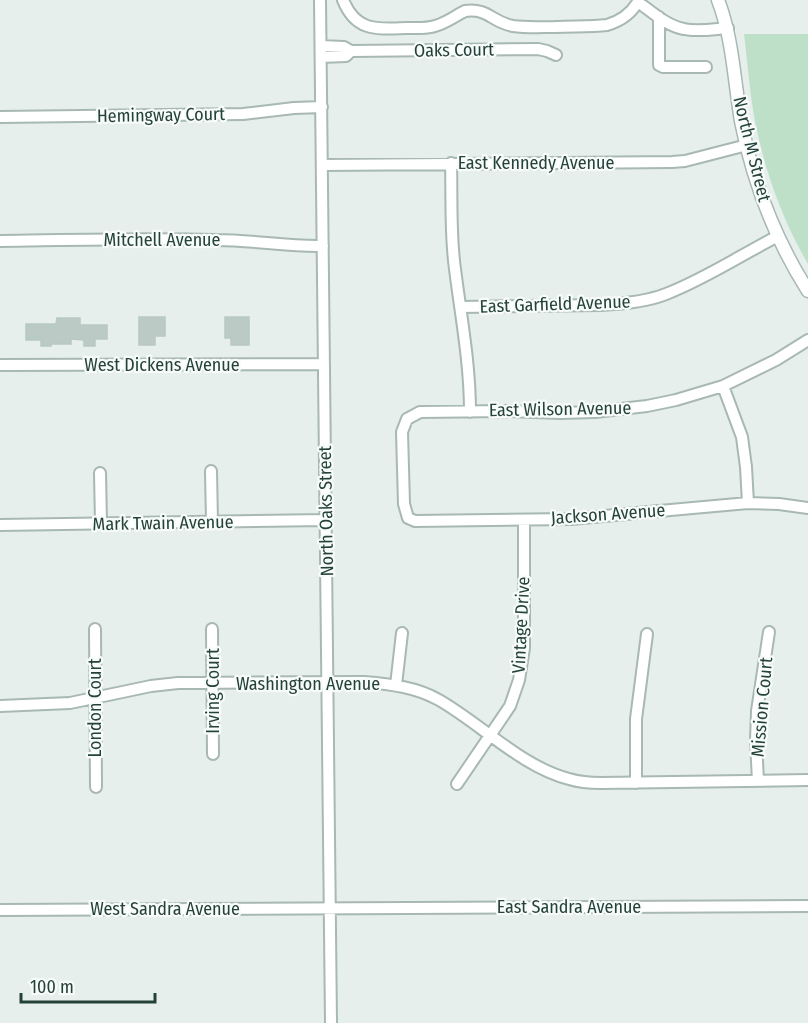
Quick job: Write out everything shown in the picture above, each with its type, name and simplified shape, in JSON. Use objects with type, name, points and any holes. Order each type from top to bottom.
[{"type":"street","name":"North Oaks Street","points":[[320,0],[331,1023]]},
{"type":"street","points":[[343,0],[351,16],[357,21],[366,26],[384,29],[427,28],[470,10],[482,11],[496,21],[521,27],[607,25],[622,19],[639,1],[658,17],[674,26],[685,29],[728,28]]},
{"type":"street","name":"North M Street","points":[[718,0],[728,28],[739,108],[763,200],[778,236],[808,291]]},
{"type":"street","points":[[658,17],[658,65],[706,67]]},
{"type":"street","name":"Oaks Court","points":[[321,51],[344,47],[351,51],[538,49],[556,55]]},
{"type":"street","name":"Hemingway Court","points":[[0,117],[243,114],[322,107]]},
{"type":"street","name":"East Kennedy Avenue","points":[[322,165],[672,162],[685,161],[747,145]]},
{"type":"street","points":[[451,163],[455,268],[469,375],[470,412]]},
{"type":"street","name":"East Garfield Avenue","points":[[461,307],[602,305],[639,301],[664,295],[778,236]]},
{"type":"street","name":"Mitchell Avenue","points":[[0,241],[214,240],[323,246]]},
{"type":"street","name":"East Wilson Avenue","points":[[408,518],[404,504],[402,432],[407,419],[420,412],[560,413],[621,410],[676,400],[723,386],[776,360],[808,340]]},
{"type":"street","name":"West Dickens Avenue","points":[[0,365],[324,364]]},
{"type":"street","points":[[723,386],[742,437],[748,503]]},
{"type":"street","points":[[211,471],[212,522]]},
{"type":"street","points":[[100,472],[101,524]]},
{"type":"street","name":"Jackson Avenue","points":[[408,518],[422,521],[524,520],[591,517],[748,503],[808,508]]},
{"type":"street","name":"Mark Twain Avenue","points":[[0,525],[326,520]]},
{"type":"street","name":"Vintage Drive","points":[[457,784],[510,706],[519,680],[524,632],[524,520]]},
{"type":"street","name":"London Court","points":[[95,629],[96,787]]},
{"type":"street","name":"Irving Court","points":[[212,629],[213,754]]},
{"type":"street","name":"Mission Court","points":[[758,782],[756,741],[758,711],[769,632]]},
{"type":"street","points":[[396,685],[402,633]]},
{"type":"street","points":[[636,783],[636,719],[647,634]]},
{"type":"street","name":"Washington Avenue","points":[[0,706],[70,703],[151,686],[178,684],[364,682],[396,685],[440,700],[529,762],[566,779],[581,782],[636,783],[808,780]]},
{"type":"street","name":"East Sandra Avenue","points":[[330,908],[808,906]]},
{"type":"street","name":"West Sandra Avenue","points":[[0,910],[330,908]]},
{"type":"green space","points":[[744,34],[808,34],[808,264],[784,216],[766,165],[757,131]]},
{"type":"building","points":[[139,317],[165,317],[165,336],[155,336],[155,345],[139,345]]},
{"type":"building","points":[[225,317],[249,317],[249,345],[231,345],[231,338],[225,338]]},
{"type":"building","points":[[57,318],[80,318],[80,325],[107,325],[107,339],[95,339],[95,346],[84,346],[84,340],[71,339],[71,344],[41,346],[41,340],[26,340],[26,324],[56,324]]}]
